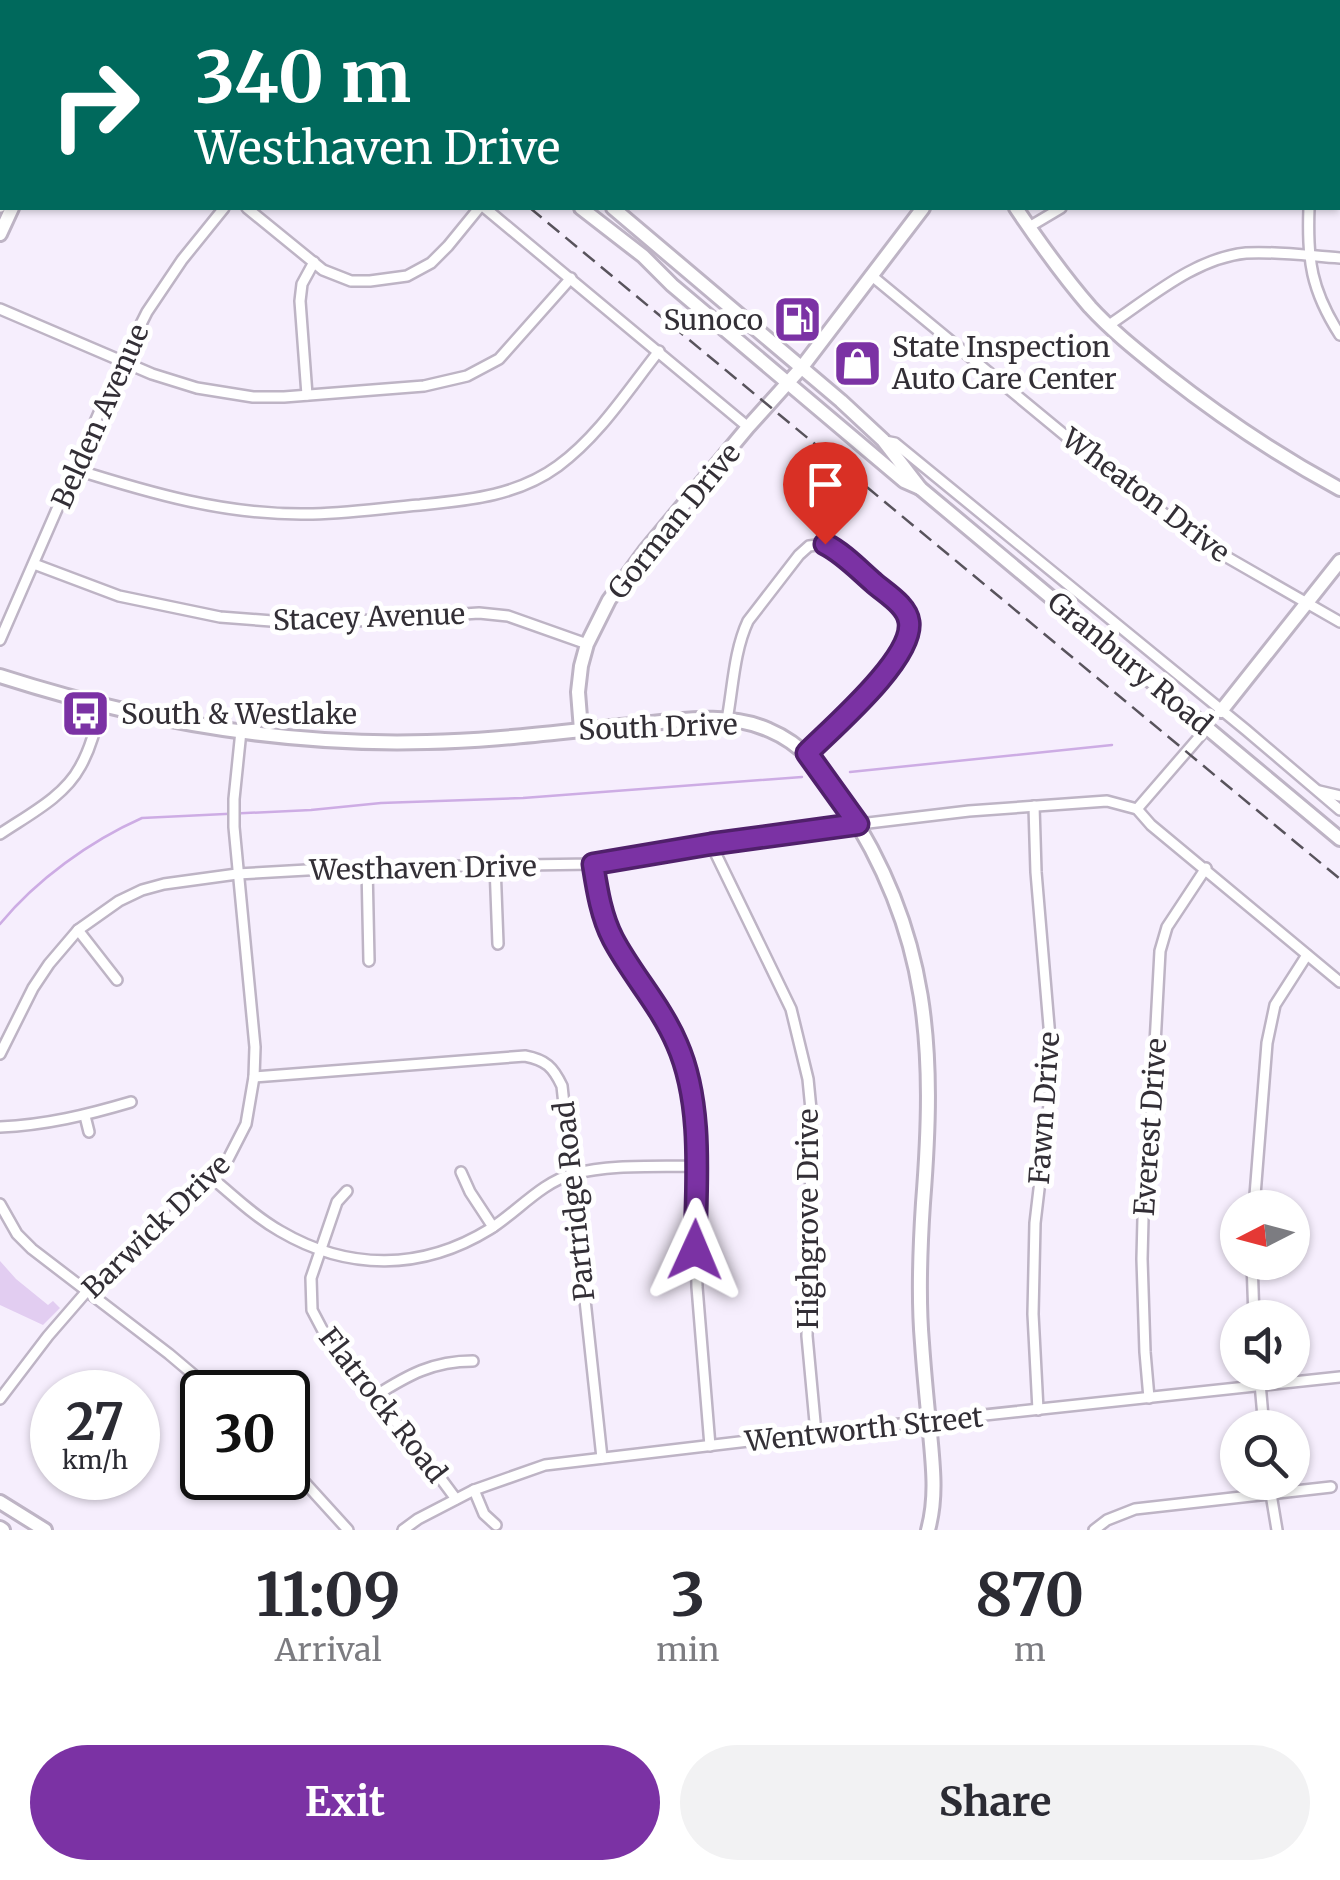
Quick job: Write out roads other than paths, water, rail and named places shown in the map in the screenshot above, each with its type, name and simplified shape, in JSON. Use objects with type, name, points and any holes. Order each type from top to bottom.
[{"type":"street","points":[[0,234],[11,210]]},
{"type":"street","name":"Belden Avenue","points":[[0,640],[147,312],[222,210]]},
{"type":"street","points":[[249,210],[323,270],[352,280],[370,281],[406,276],[430,264],[480,210]]},
{"type":"street","points":[[485,210],[748,428]]},
{"type":"street","name":"Granbury Road","points":[[584,210],[904,482],[920,488]]},
{"type":"street","name":"Granbury Road","points":[[614,210],[883,440],[920,488],[1340,838]]},
{"type":"street","name":"Gorman Drive","points":[[581,730],[580,666],[609,600],[802,367],[922,210]]},
{"type":"street","points":[[1017,210],[1092,308],[1130,345],[1238,429],[1340,490]]},
{"type":"street","points":[[1028,226],[1057,210]]},
{"type":"street","points":[[1309,210],[1308,242],[1319,298],[1340,335]]},
{"type":"street","points":[[1109,325],[1206,263],[1247,253],[1340,258]]},
{"type":"street","points":[[307,395],[300,292],[314,262]]},
{"type":"street","name":"Wheaton Drive","points":[[872,276],[1183,528],[1340,622]]},
{"type":"street","points":[[0,309],[122,362],[197,388],[253,397],[307,395],[424,386],[466,376],[499,359],[571,278]]},
{"type":"street","points":[[74,469],[171,498],[251,511],[347,512],[479,499],[532,482],[558,466],[597,429],[659,351]]},
{"type":"street","points":[[818,409],[838,417],[864,438],[895,443],[1340,810]]},
{"type":"street","points":[[728,720],[748,621],[799,555],[809,546],[831,546],[904,609],[910,623],[890,668],[878,684],[807,753]]},
{"type":"street","points":[[1222,711],[1340,561]]},
{"type":"street","name":"Stacey Avenue","points":[[34,564],[119,596],[220,617],[311,624],[479,613],[508,616],[587,644]]},
{"type":"street","name":"South Drive","points":[[0,676],[101,705],[293,737],[426,742],[739,720],[770,730],[807,753],[858,824],[886,877],[913,954],[926,1021],[930,1094],[920,1285],[934,1485],[928,1530]]},
{"type":"street","points":[[1,830],[53,798],[80,769],[101,705]]},
{"type":"street","points":[[1207,728],[1137,809],[1151,825],[1340,982]]},
{"type":"street","name":"Barwick Drive","points":[[0,1399],[87,1291],[225,1166],[246,1124],[255,1047],[234,827],[242,730]]},
{"type":"street","points":[[1316,790],[1340,796]]},
{"type":"street","name":"Westhaven Drive","points":[[0,1054],[49,964],[78,930],[142,890],[192,879],[367,867],[593,864],[858,824],[1034,806],[1107,800],[1137,809]]},
{"type":"street","name":"Fawn Drive","points":[[1034,806],[1052,1050],[1036,1223],[1033,1314],[1038,1410]]},
{"type":"street","name":"Highgrove Drive","points":[[711,844],[792,1009],[808,1079],[812,1120],[807,1336],[816,1433]]},
{"type":"street","points":[[593,864],[612,938],[667,1023],[678,1046],[694,1106],[697,1287],[710,1446]]},
{"type":"street","points":[[494,865],[498,944]]},
{"type":"street","points":[[367,867],[368,961]]},
{"type":"street","name":"Everest Drive","points":[[1148,1398],[1142,1242],[1160,951],[1166,927],[1206,868]]},
{"type":"street","points":[[78,930],[116,980]]},
{"type":"street","points":[[1255,1190],[1266,1043],[1275,1005],[1307,955]]},
{"type":"street","name":"Partridge Road","points":[[254,1078],[525,1056],[549,1064],[562,1086],[602,1458]]},
{"type":"street","points":[[0,1127],[34,1126],[131,1102]]},
{"type":"street","points":[[85,1116],[89,1132]]},
{"type":"street","points":[[213,1179],[264,1221],[319,1251],[362,1260],[406,1260],[462,1243],[572,1174],[695,1166]]},
{"type":"street","points":[[462,1172],[470,1192],[493,1226]]},
{"type":"street","name":"Flatrock Road","points":[[348,1192],[336,1202],[319,1251],[311,1278],[312,1310],[340,1354],[456,1500]]},
{"type":"street","points":[[0,1204],[24,1242],[188,1370]]},
{"type":"street","points":[[375,1396],[403,1378],[439,1363],[473,1361]]},
{"type":"street","name":"Wentworth Street","points":[[1310,1380],[1340,1377]]},
{"type":"street","name":"Wentworth Street","points":[[403,1530],[474,1490],[545,1465],[1223,1390]]},
{"type":"street","points":[[1310,1487],[1331,1487]]},
{"type":"street","points":[[310,1488],[348,1530]]},
{"type":"street","points":[[474,1490],[484,1514],[496,1525]]},
{"type":"street","points":[[1094,1530],[1134,1509],[1220,1496]]},
{"type":"street","points":[[1272,1500],[1277,1530]]},
{"type":"street","points":[[0,1502],[45,1530]]},
{"type":"waterway","points":[[850,772],[1112,745]]},
{"type":"waterway","points":[[0,924],[65,863],[142,818],[523,798],[802,777]]},
{"type":"railway","points":[[532,210],[1340,879]]},
{"type":"place","name":"Sunoco","points":[[798,320]]},
{"type":"place","name":"State Inspection Auto Care Center","points":[[857,363]]},
{"type":"place","name":"South & Westlake","points":[[86,714]]}]
